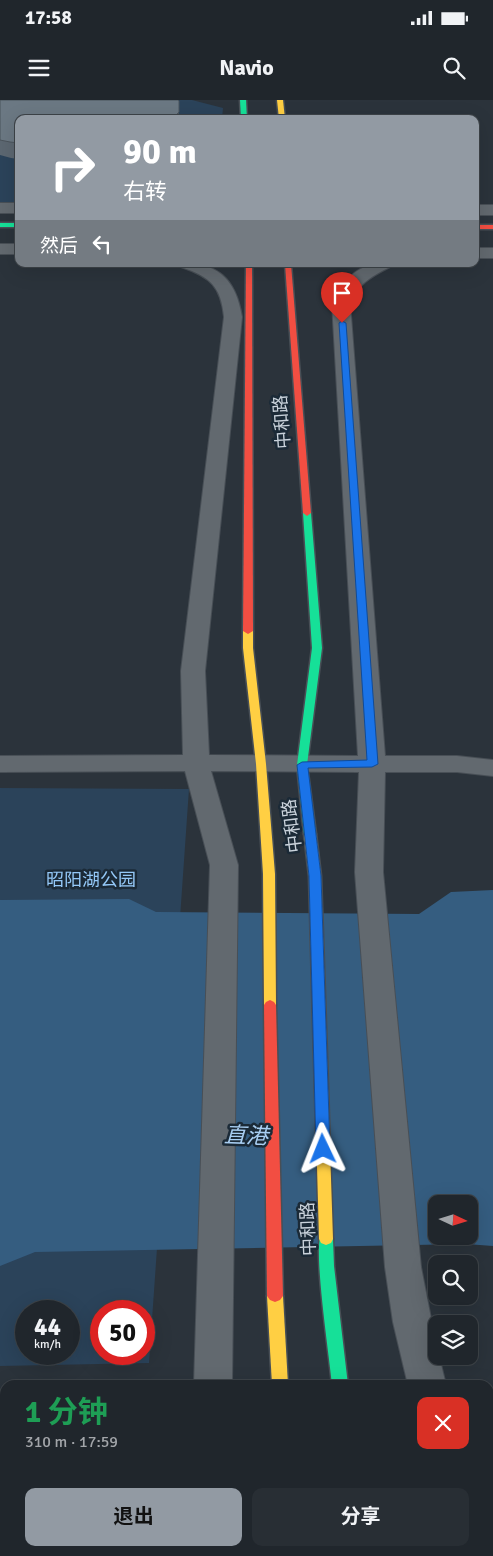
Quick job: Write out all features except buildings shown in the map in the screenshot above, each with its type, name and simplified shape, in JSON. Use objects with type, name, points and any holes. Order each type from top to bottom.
[{"type":"main road","points":[[243,100],[244,115]]},
{"type":"main road","points":[[280,100],[282,115]]},
{"type":"main road","points":[[0,225],[15,225]]},
{"type":"main road","points":[[479,229],[493,227]]},
{"type":"main road","points":[[479,231],[493,238]]},
{"type":"main road","points":[[0,236],[15,236]]},
{"type":"main road","name":"中和路","points":[[249,267],[248,648],[261,764],[269,874],[273,1268],[280,1380]]},
{"type":"main road","name":"中和路","points":[[288,267],[317,648],[302,765],[315,876],[326,1266],[339,1380]]},
{"type":"street","points":[[0,208],[15,208]]},
{"type":"street","points":[[479,210],[493,210]]},
{"type":"street","points":[[0,249],[15,249]]},
{"type":"street","points":[[479,253],[493,253]]},
{"type":"street","points":[[196,267],[217,280],[230,296],[233,317],[193,671],[196,763],[224,865],[213,1380]]},
{"type":"street","points":[[378,267],[367,272],[348,286],[341,303],[372,764],[369,872],[403,1267],[412,1322],[426,1380]]},
{"type":"street","points":[[0,764],[457,764],[493,768]]},
{"type":"green space","points":[[0,100],[192,100],[223,108],[222,115],[15,115],[15,203],[0,203]]},
{"type":"green space","name":"昭阳湖公园","points":[[0,788],[189,789],[153,1300],[90,1300],[90,1364],[80,1364],[80,1300],[15,1300],[15,1365],[50,1365],[0,1366]]},
{"type":"water","name":"直港","points":[[493,890],[493,1246],[478,1245],[478,1195],[428,1195],[428,1245],[35,1252],[0,1266],[0,900],[129,899],[156,912],[419,914],[451,892]]},
{"type":"traffic: fast","points":[[243,100],[244,115]]},
{"type":"traffic: fast","points":[[0,225],[15,225]]},
{"type":"traffic: fast","points":[[307,513],[317,648],[302,765],[310,834]]},
{"type":"traffic: fast","points":[[326,1239],[327,1266],[339,1380]]},
{"type":"traffic: slow","points":[[280,100],[282,115]]},
{"type":"traffic: slow","points":[[248,631],[248,648],[261,764],[269,874],[270,1005]]},
{"type":"traffic: slow","points":[[310,834],[315,876],[326,1239]]},
{"type":"traffic: slow","points":[[275,1296],[280,1380]]},
{"type":"traffic: jam","points":[[479,227],[493,227]]},
{"type":"traffic: jam","points":[[248,631],[249,267]]},
{"type":"traffic: jam","points":[[288,267],[307,513]]},
{"type":"traffic: jam","points":[[270,1005],[275,1296]]},
{"type":"route","points":[[323,1149],[315,876],[302,765],[372,764],[342,323]]}]
